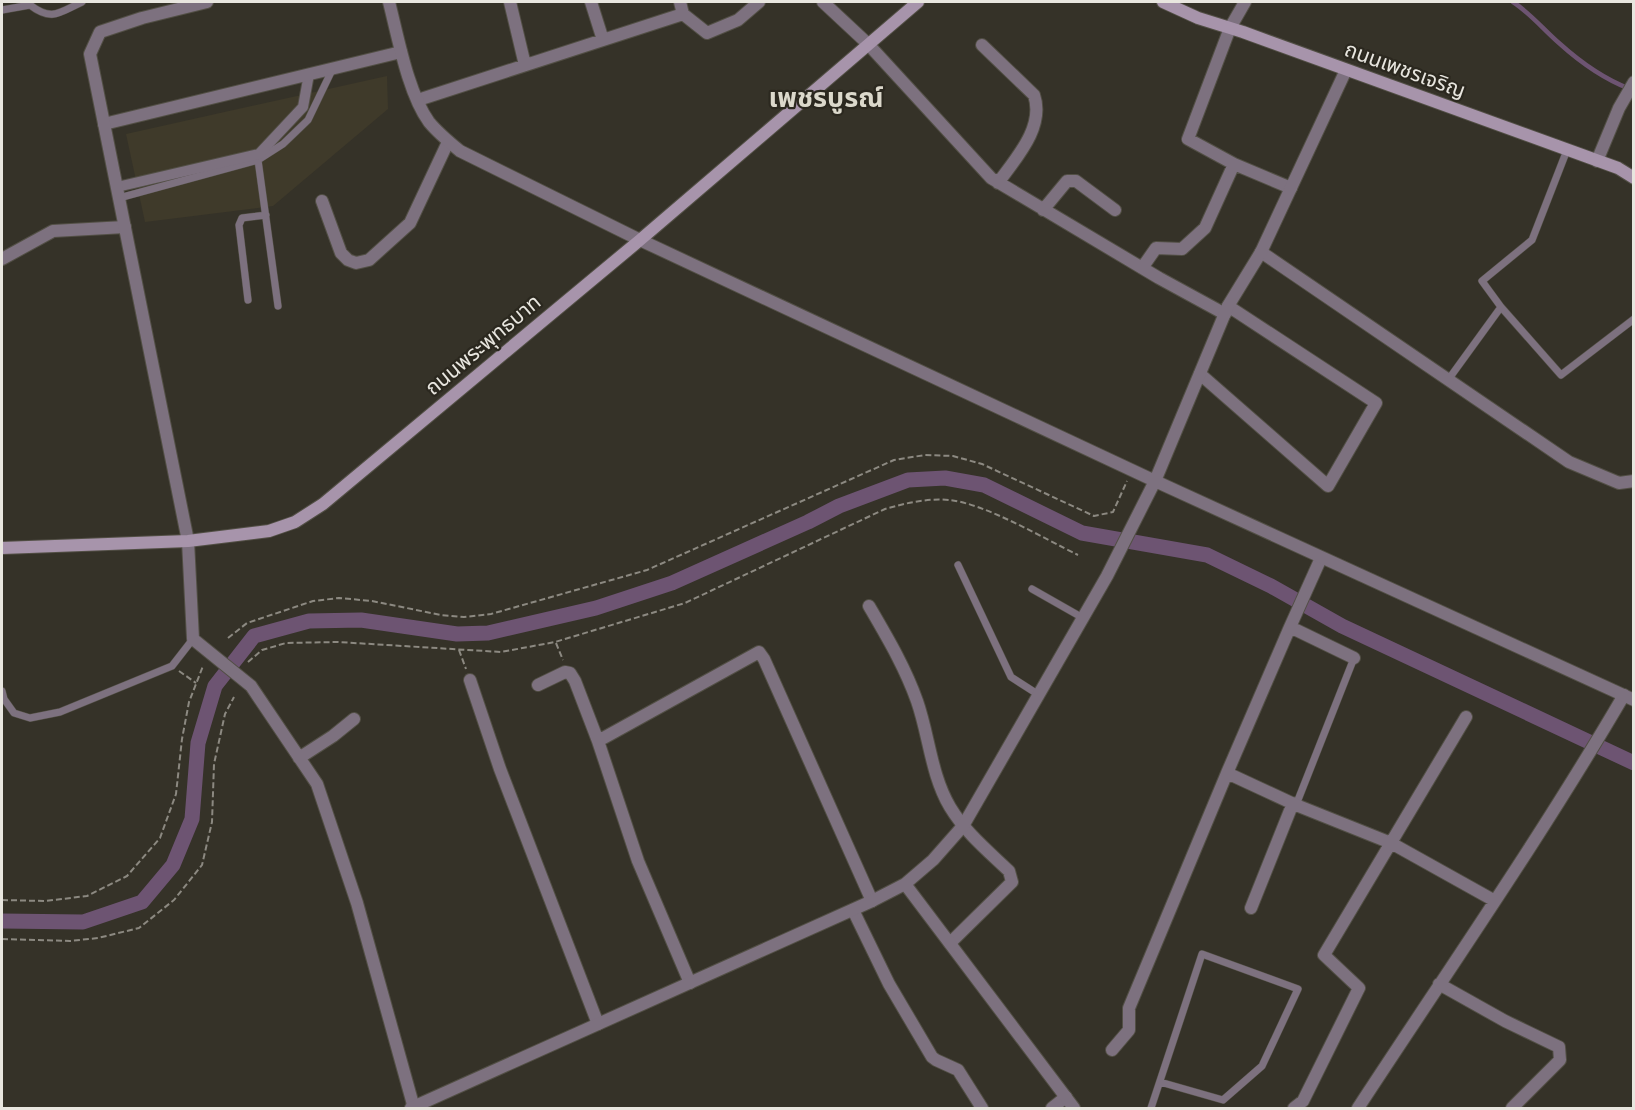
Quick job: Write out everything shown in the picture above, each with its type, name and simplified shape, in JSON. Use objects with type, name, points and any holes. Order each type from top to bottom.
[{"type":"main road","name":"ถนนพระพุทธบาท","points":[[2,548],[188,541],[269,531],[295,522],[323,504],[640,240],[918,2]]},
{"type":"main road","name":"ถนนเพชรเจริญ","points":[[1163,2],[1198,18],[1597,160],[1618,168],[1634,178]]},
{"type":"street","points":[[207,2],[142,18],[100,32],[90,54],[188,541],[193,639],[251,686],[317,784],[357,903],[413,1108],[872,901],[905,884],[933,860],[963,826],[1107,576],[1155,481],[1227,310],[1261,252],[1346,70]]},
{"type":"street","points":[[389,2],[401,52],[418,99],[428,120],[460,152],[640,240],[1155,481],[1319,564],[1629,698],[1611,717],[1495,901],[1358,1108]]},
{"type":"street","points":[[510,2],[525,65]]},
{"type":"street","points":[[591,2],[603,40]]},
{"type":"street","points":[[418,99],[603,40],[682,8],[707,33],[738,20],[759,2]]},
{"type":"street","points":[[823,2],[868,44],[990,178],[1142,268],[1227,310],[1376,403],[1328,486],[1200,374]]},
{"type":"street","points":[[1245,2],[1230,28],[1188,139],[1234,164],[1291,188]]},
{"type":"street","points":[[982,45],[1034,95],[1038,106],[1030,135],[998,183]]},
{"type":"street","points":[[104,124],[401,52]]},
{"type":"street","points":[[118,193],[259,154],[303,107],[309,74]]},
{"type":"street","points":[[1597,160],[1619,108],[1634,82]]},
{"type":"street","points":[[322,201],[341,253],[348,260],[356,263],[369,260],[410,223],[448,142]]},
{"type":"street","points":[[1142,268],[1156,248],[1182,249],[1198,236],[1205,228],[1234,164]]},
{"type":"street","points":[[1043,210],[1067,182],[1076,182],[1115,210]]},
{"type":"street","points":[[2,259],[52,231],[125,227]]},
{"type":"street","points":[[1261,252],[1569,462],[1619,483],[1634,481]]},
{"type":"street","points":[[1112,1050],[1129,1030],[1129,1008],[1227,773],[1319,564]]},
{"type":"street","points":[[869,606],[902,663],[917,702],[928,747],[948,804],[963,826],[1009,871],[1012,882],[950,943]]},
{"type":"street","points":[[1291,624],[1354,658]]},
{"type":"street","points":[[598,741],[759,652],[872,901]]},
{"type":"street","points":[[538,685],[565,672],[570,674],[575,681],[598,741],[638,861],[690,983]]},
{"type":"street","points":[[470,680],[500,769],[598,1024]]},
{"type":"street","points":[[1294,1108],[1303,1101],[1359,988],[1324,955],[1466,717]]},
{"type":"street","points":[[299,758],[354,719]]},
{"type":"street","points":[[1227,773],[1294,804],[1391,843],[1495,901]]},
{"type":"street","points":[[1251,908],[1294,804]]},
{"type":"street","points":[[905,884],[1074,1108]]},
{"type":"street","points":[[853,910],[889,984],[932,1056],[958,1070],[982,1108]]},
{"type":"street","points":[[1439,984],[1505,1021],[1559,1047],[1560,1060],[1512,1108]]},
{"type":"street","points":[[1052,1108],[1066,1097]]},
{"type":"lane","points":[[2,10],[30,3],[42,14],[56,14],[82,2]]},
{"type":"lane","points":[[118,193],[258,160],[283,144],[308,120],[333,68]]},
{"type":"lane","points":[[1567,150],[1533,240],[1482,281],[1501,307],[1561,375],[1634,320]]},
{"type":"lane","points":[[258,160],[278,306]]},
{"type":"lane","points":[[248,300],[239,225],[242,218],[266,215]]},
{"type":"lane","points":[[1448,380],[1501,307]]},
{"type":"lane","points":[[958,565],[1011,677],[1039,695]]},
{"type":"lane","points":[[1032,589],[1083,618]]},
{"type":"lane","points":[[2,691],[4,699],[14,713],[30,718],[60,712],[172,666],[193,639]]},
{"type":"lane","points":[[1294,804],[1354,658]]},
{"type":"lane","points":[[1151,1108],[1202,954],[1298,989],[1262,1066],[1223,1100],[1160,1082]]},
{"type":"path","points":[[228,638],[247,623],[313,602],[339,598],[441,615],[464,617],[491,614],[647,570],[894,460],[925,455],[953,456],[982,464],[1094,516],[1113,512],[1132,470]]},
{"type":"path","points":[[249,662],[262,650],[286,643],[338,642],[501,652],[555,642],[685,603],[885,509],[916,501],[951,500],[988,511],[1078,555]]},
{"type":"path","points":[[555,642],[570,674]]},
{"type":"path","points":[[459,650],[470,680]]},
{"type":"path","points":[[172,666],[196,683]]},
{"type":"path","points":[[2,900],[45,901],[87,896],[127,876],[160,838],[176,794],[189,702],[203,666]]},
{"type":"path","points":[[2,939],[70,941],[98,939],[139,928],[174,900],[202,865],[212,822],[214,764],[219,737],[225,714],[234,697]]},
{"type":"shaded area","points":[[387,76],[388,109],[273,206],[145,222],[126,134]]},
{"type":"waterway","points":[[1513,2],[1584,63],[1630,89]]},
{"type":"waterway","points":[[2,921],[83,922],[142,902],[173,865],[192,819],[198,743],[215,686],[254,636],[309,621],[361,620],[457,634],[488,633],[596,608],[672,583],[839,506],[908,480],[945,478],[984,485],[1082,533],[1207,555],[1271,586],[1342,626],[1634,763]]},
{"type":"district","name":"เพชรบูรณ์","points":[[826,98]]}]
